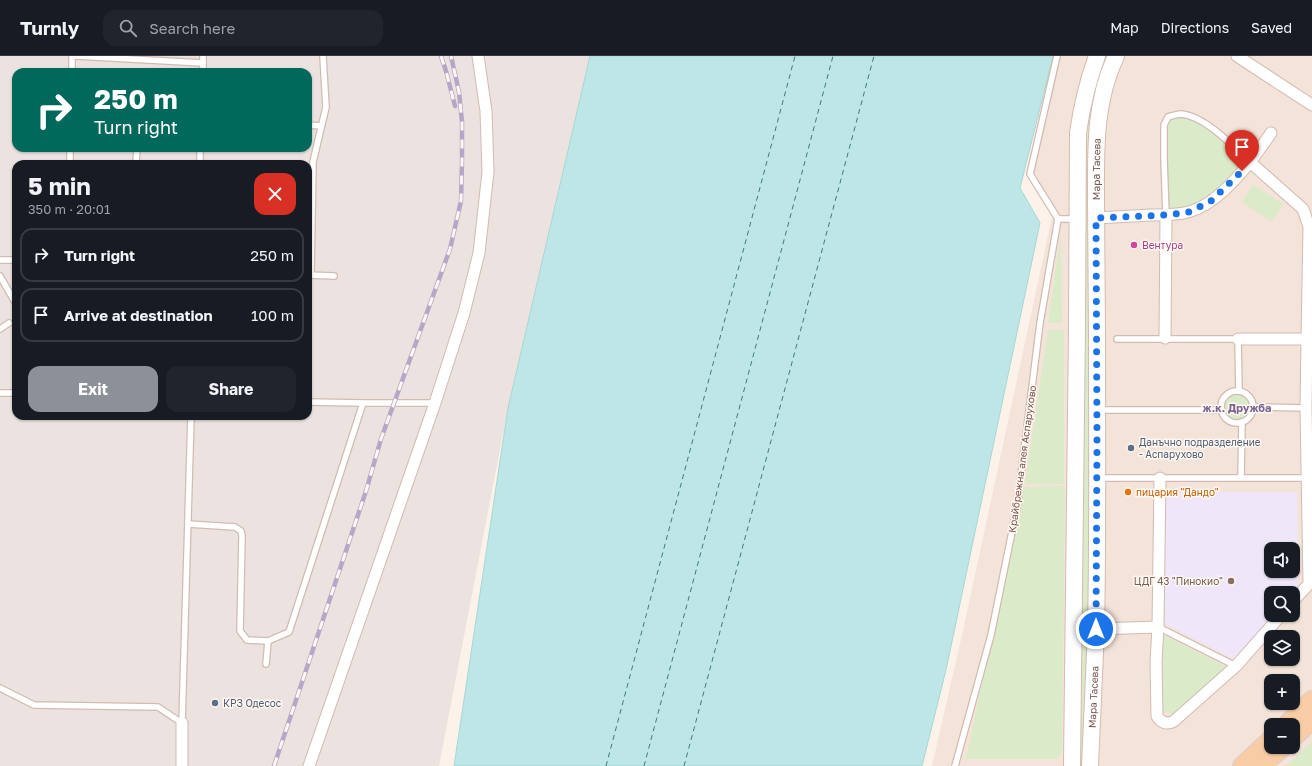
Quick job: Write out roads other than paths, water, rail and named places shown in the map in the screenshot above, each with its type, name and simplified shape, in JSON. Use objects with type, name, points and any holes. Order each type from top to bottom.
[{"type":"main road","name":"Мара Тасева","points":[[1072,766],[1078,133],[1087,82],[1097,56]]},
{"type":"main road","name":"Мара Тасева","points":[[1090,766],[1096,629],[1096,218],[1098,115],[1103,90],[1116,56]]},
{"type":"main road","points":[[1293,718],[1312,700]]},
{"type":"main road","points":[[1300,731],[1312,720]]},
{"type":"main road","points":[[1242,766],[1264,746]]},
{"type":"main road","points":[[1262,766],[1275,754]]},
{"type":"street","points":[[309,766],[435,403],[464,313],[478,253],[488,172],[486,112],[478,56]]},
{"type":"street","points":[[1237,56],[1312,105]]},
{"type":"street","points":[[1096,218],[1166,215],[1189,212],[1211,201],[1234,180],[1250,162],[1271,133]]},
{"type":"street","points":[[1250,162],[1303,209],[1311,227],[1306,408],[1310,584],[1300,595]]},
{"type":"street","points":[[1166,215],[1166,338]]},
{"type":"street","points":[[1238,339],[1307,339]]},
{"type":"street","points":[[1160,478],[1157,712],[1159,719],[1168,724],[1174,721],[1236,666],[1275,622]]},
{"type":"street","points":[[1096,629],[1158,627]]},
{"type":"street","points":[[182,723],[182,766]]},
{"type":"lane","points":[[72,56],[72,68]]},
{"type":"lane","points":[[76,56],[203,63]]},
{"type":"lane","points":[[203,56],[203,68]]},
{"type":"lane","points":[[312,200],[313,162],[326,107],[323,56]]},
{"type":"lane","points":[[1057,56],[1030,174],[1058,219],[1078,219]]},
{"type":"lane","points":[[1166,215],[1164,125],[1168,117],[1180,114],[1196,119],[1209,126],[1250,162]]},
{"type":"lane","points":[[312,125],[321,126]]},
{"type":"lane","name":"Крайбрежна алея Аспарухово","points":[[955,766],[991,635],[1017,507],[1040,323],[1058,219]]},
{"type":"lane","points":[[0,260],[12,260]]},
{"type":"lane","points":[[312,275],[334,276]]},
{"type":"lane","points":[[0,276],[12,297]]},
{"type":"lane","points":[[0,328],[9,323]]},
{"type":"lane","points":[[1117,339],[1238,339],[1239,392]]},
{"type":"lane","points":[[1234,391],[1247,395],[1253,407],[1250,416],[1242,422],[1236,423],[1227,419],[1221,405],[1226,396],[1234,391]]},
{"type":"lane","points":[[0,393],[12,393]]},
{"type":"lane","points":[[312,402],[435,403]]},
{"type":"lane","points":[[188,524],[235,527],[241,531],[240,631],[247,640],[268,641],[289,632],[363,403]]},
{"type":"lane","points":[[1253,407],[1306,408]]},
{"type":"lane","points":[[1097,410],[1222,410]]},
{"type":"lane","points":[[182,723],[192,420]]},
{"type":"lane","points":[[1241,477],[1242,422]]},
{"type":"lane","points":[[1097,478],[1307,478]]},
{"type":"lane","points":[[1158,627],[1236,666]]},
{"type":"lane","points":[[266,664],[268,641]]},
{"type":"lane","points":[[0,688],[34,705],[158,707],[182,723]]},
{"type":"water","points":[[590,56],[1053,56],[1020,188],[1040,223],[946,670],[922,766],[454,766],[508,408]]},
{"type":"railway","points":[[441,56],[455,106]]},
{"type":"railway","points":[[274,766],[366,491],[381,439],[450,249],[461,201],[462,162],[462,122],[459,92],[451,56]]},
{"type":"place","name":"Вентура","points":[[1134,245]]},
{"type":"place","name":"Данъчно подразделение - Аспарухово","points":[[1131,448]]},
{"type":"place","name":"пицария \"Дандо\"","points":[[1128,492]]},
{"type":"place","name":"ЦДГ 43 \"Пинокио\"","points":[[1231,581]]},
{"type":"place","name":"КРЗ Одесос","points":[[215,703]]},
{"type":"district","name":"ж.к. Дружба","points":[[1237,407]]}]
